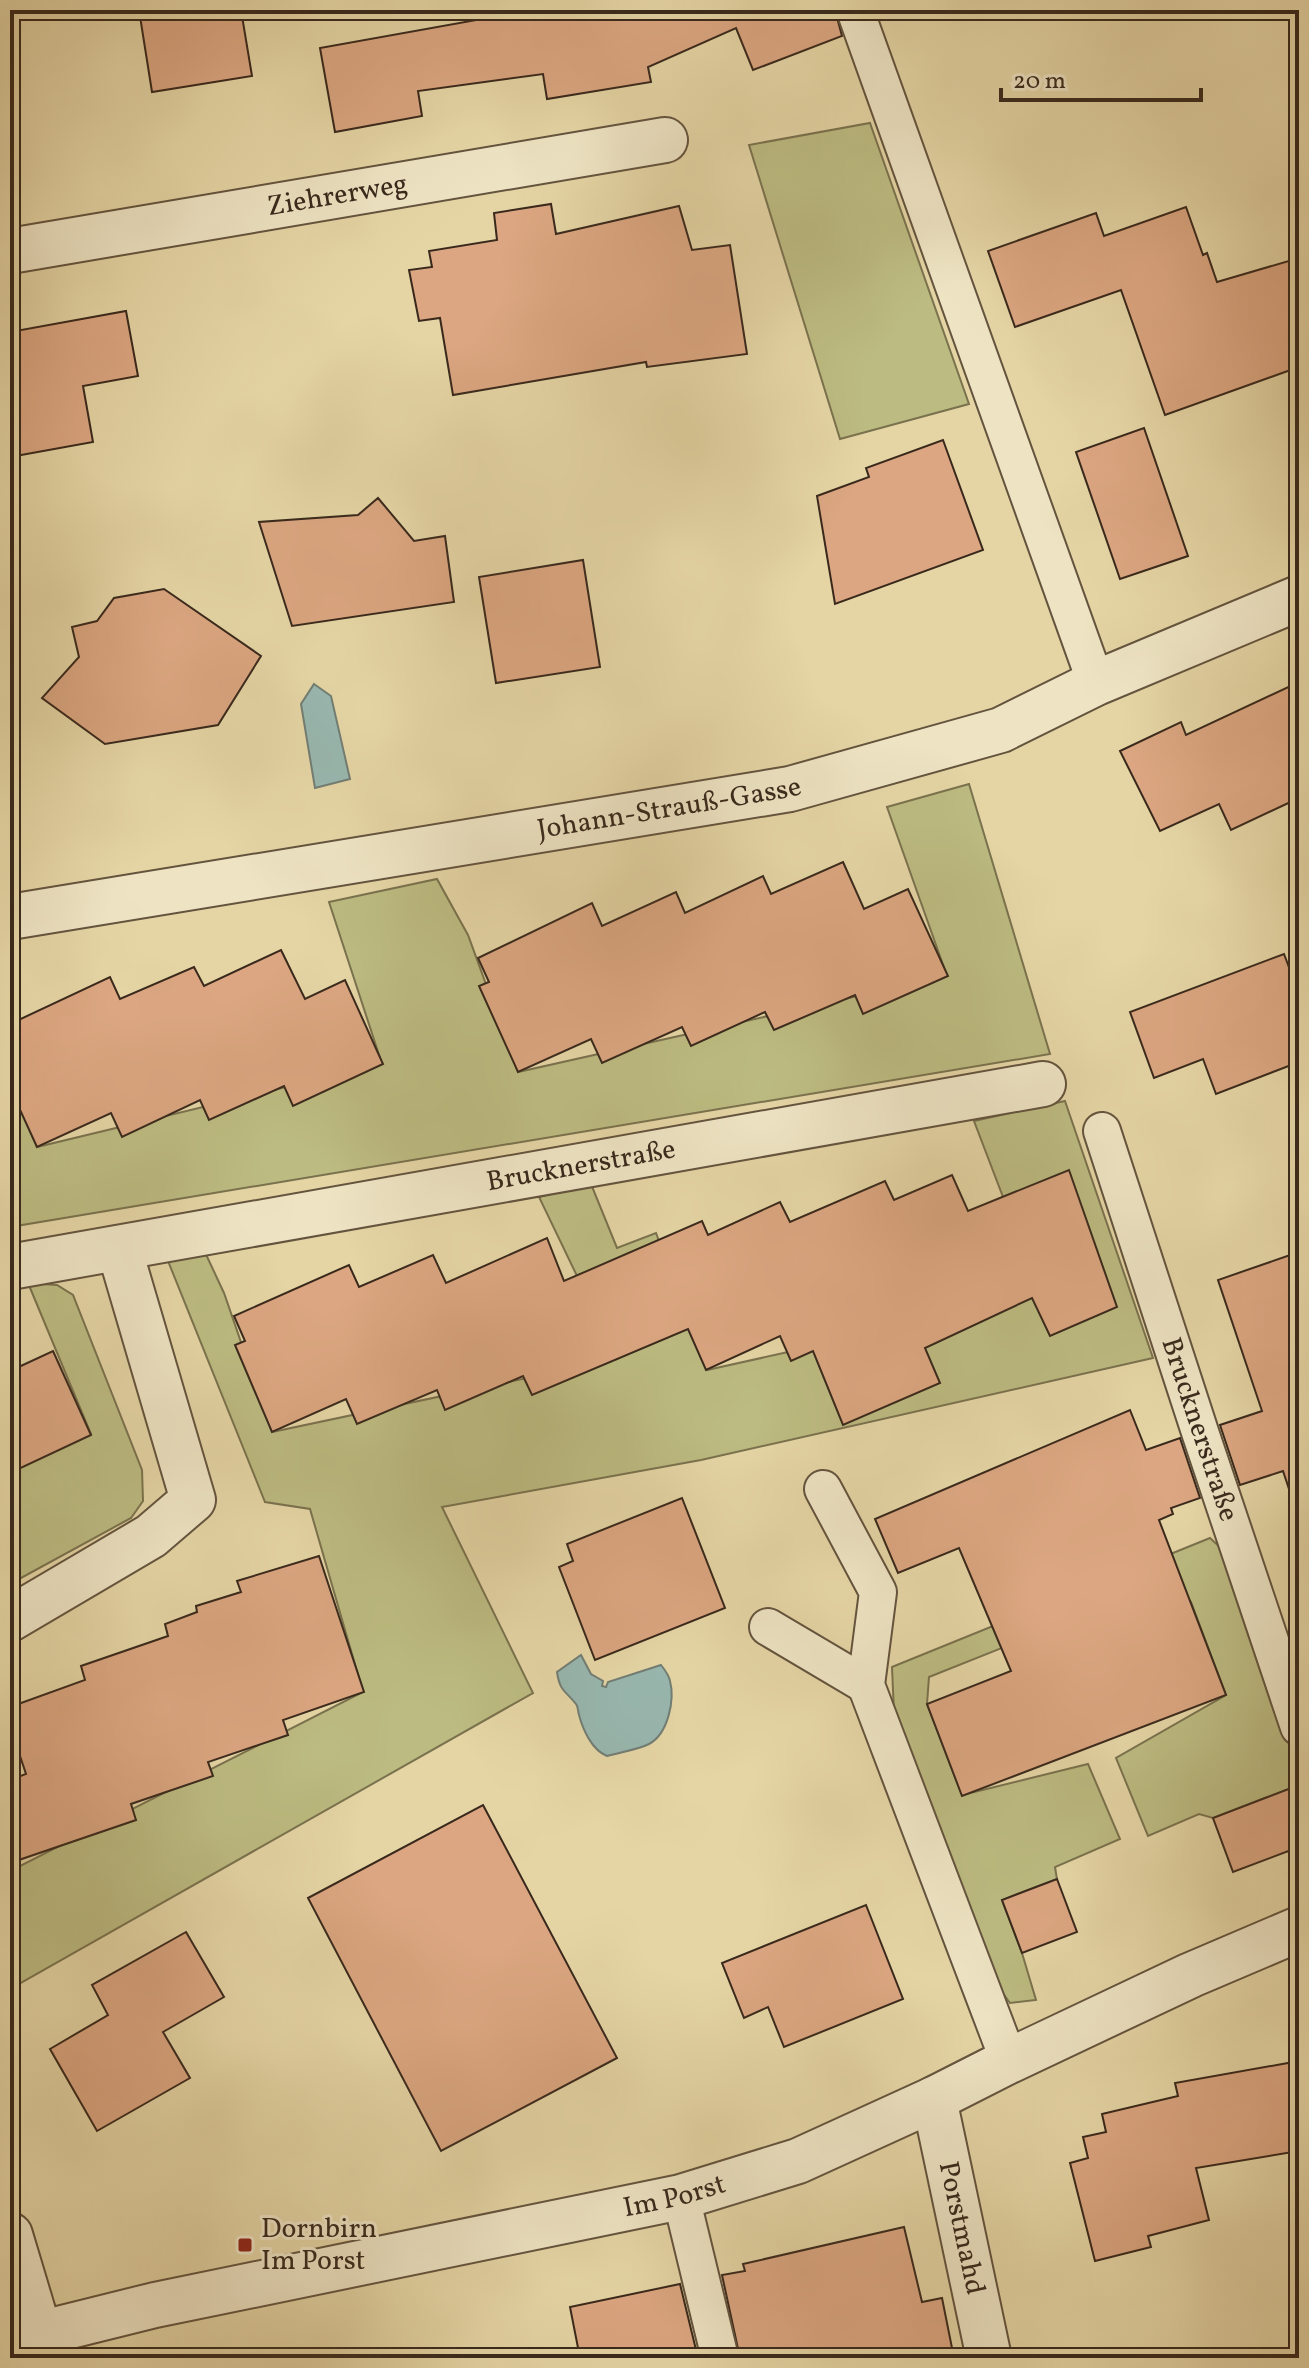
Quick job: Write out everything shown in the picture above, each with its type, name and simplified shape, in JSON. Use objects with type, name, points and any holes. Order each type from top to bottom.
[{"type":"street","name":"Ziehrerweg","points":[[10,251],[665,140]]},
{"type":"street","name":"Johann-Strauß-Gasse","points":[[10,917],[790,789],[1001,730],[1096,683],[1299,598]]},
{"type":"street","name":"Brucknerstraße","points":[[10,1267],[1043,1084]]},
{"type":"street","points":[[10,1619],[151,1536],[193,1500],[119,1248]]},
{"type":"street","name":"Im Porst","points":[[31,2345],[155,2305],[681,2197],[798,2161],[1191,1975],[1299,1929]]},
{"type":"street","name":"Porstmahd","points":[[934,2099],[989,2358]]},
{"type":"street","points":[[10,2235],[31,2345]]},
{"type":"lane","points":[[855,10],[1096,683]]},
{"type":"lane","name":"Brucknerstraße","points":[[1102,1131],[1299,1727]]},
{"type":"lane","points":[[823,1489],[878,1592],[866,1685],[1009,2061]]},
{"type":"lane","points":[[768,1627],[866,1685]]},
{"type":"lane","points":[[681,2197],[720,2358]]},
{"type":"shaded area","points":[[870,123],[969,404],[840,439],[749,145]]},
{"type":"shaded area","points":[[969,784],[1050,1054],[10,1227],[10,1083],[37,1147],[382,1064],[329,902],[437,879],[468,935],[518,1072],[947,976],[887,807]]},
{"type":"shaded area","points":[[1065,1101],[1153,1358],[701,1460],[442,1507],[533,1693],[10,1989],[10,1871],[363,1692],[310,1509],[265,1502],[166,1256],[203,1248],[224,1293],[272,1432],[617,1359],[539,1197],[591,1184],[617,1248],[656,1233],[707,1370],[1032,1298],[1003,1197],[974,1121]]},
{"type":"shaded area","points":[[28,1283],[57,1285],[73,1295],[142,1470],[143,1501],[131,1518],[10,1584],[10,1454],[91,1434]]},
{"type":"shaded area","points":[[1210,1538],[1222,1549],[1299,1763],[1299,1871],[1267,1797],[1213,1818],[1199,1814],[1148,1836],[1116,1758],[1226,1695],[1191,1602],[1172,1580],[929,1677],[927,1704],[962,1795],[1088,1764],[1120,1839],[1055,1867],[1057,1879],[1002,1900],[1036,2000],[1010,2003],[991,1977],[894,1713],[892,1667]]},
{"type":"water","points":[[314,684],[331,696],[350,779],[315,788],[301,704]]},
{"type":"water","points":[[581,1655],[591,1674],[603,1681],[602,1686],[606,1687],[608,1682],[661,1665],[667,1673],[672,1697],[665,1725],[656,1739],[639,1748],[607,1756],[597,1749],[586,1733],[577,1705],[558,1679],[557,1672]]},
{"type":"building","points":[[139,10],[241,10],[252,76],[152,92]]},
{"type":"building","points":[[480,10],[835,10],[842,36],[753,70],[736,28],[648,67],[651,82],[547,99],[543,74],[418,91],[422,116],[335,132],[320,48],[482,19]]},
{"type":"building","points":[[551,204],[556,234],[679,206],[692,250],[730,245],[747,354],[647,367],[646,362],[453,395],[440,318],[419,321],[409,270],[432,267],[429,251],[497,240],[494,213]]},
{"type":"building","points":[[1186,207],[1203,255],[1207,253],[1217,282],[1299,258],[1299,367],[1165,415],[1121,290],[1015,327],[988,251],[1096,213],[1104,236]]},
{"type":"building","points":[[126,311],[138,376],[83,386],[93,442],[10,457],[10,332]]},
{"type":"building","points":[[1144,428],[1188,556],[1120,579],[1076,452]]},
{"type":"building","points":[[943,440],[983,550],[835,604],[817,496],[869,477],[866,468]]},
{"type":"building","points":[[378,498],[414,541],[445,536],[454,602],[292,626],[259,522],[358,515]]},
{"type":"building","points":[[583,560],[600,667],[496,683],[479,577]]},
{"type":"building","points":[[164,589],[261,656],[218,725],[105,744],[42,698],[79,657],[72,627],[97,621],[114,598]]},
{"type":"building","points":[[1299,682],[1299,798],[1231,830],[1219,804],[1160,831],[1120,751],[1181,722],[1186,735]]},
{"type":"building","points":[[843,862],[864,909],[908,889],[948,976],[863,1014],[855,995],[774,1030],[765,1012],[691,1046],[682,1027],[602,1063],[591,1039],[518,1072],[479,986],[489,982],[478,958],[592,903],[602,926],[676,892],[685,913],[763,876],[771,894]]},
{"type":"building","points":[[281,950],[305,999],[345,980],[383,1064],[293,1106],[284,1086],[209,1120],[200,1100],[122,1137],[111,1113],[37,1147],[10,1088],[10,1024],[110,977],[120,999],[194,967],[204,986]]},
{"type":"building","points":[[1284,954],[1299,994],[1299,1062],[1216,1094],[1203,1059],[1154,1078],[1130,1012]]},
{"type":"building","points":[[1069,1170],[1117,1307],[1050,1336],[1032,1298],[925,1348],[940,1383],[843,1425],[813,1351],[791,1361],[780,1336],[706,1370],[688,1329],[532,1395],[523,1376],[445,1410],[437,1390],[357,1424],[346,1399],[272,1432],[235,1345],[245,1341],[234,1316],[349,1265],[359,1287],[433,1255],[446,1283],[547,1238],[564,1281],[702,1221],[708,1235],[780,1202],[790,1222],[885,1181],[894,1200],[952,1175],[968,1211]]},
{"type":"building","points":[[1299,1252],[1299,1491],[1290,1492],[1283,1471],[1240,1485],[1220,1425],[1262,1411],[1218,1280]]},
{"type":"building","points":[[53,1351],[91,1435],[10,1473],[10,1371]]},
{"type":"building","points":[[1130,1410],[1146,1450],[1180,1438],[1200,1498],[1171,1508],[1173,1514],[1159,1520],[1226,1695],[962,1796],[927,1704],[1011,1671],[959,1548],[898,1573],[875,1519]]},
{"type":"building","points":[[682,1498],[725,1608],[595,1660],[559,1567],[573,1561],[567,1544]]},
{"type":"building","points":[[319,1556],[364,1692],[283,1720],[288,1735],[208,1762],[213,1776],[131,1804],[136,1820],[10,1863],[10,1780],[26,1774],[10,1726],[10,1707],[85,1680],[81,1666],[168,1636],[165,1624],[197,1612],[196,1606],[241,1592],[237,1581]]},
{"type":"building","points":[[1299,1785],[1299,1847],[1233,1872],[1213,1818]]},
{"type":"building","points":[[483,1805],[617,2058],[441,2151],[308,1898]]},
{"type":"building","points":[[1057,1879],[1077,1932],[1022,1953],[1002,1900]]},
{"type":"building","points":[[866,1905],[903,1999],[784,2047],[768,2007],[744,2018],[722,1963]]},
{"type":"building","points":[[186,1932],[224,1997],[163,2032],[190,2078],[97,2131],[50,2049],[108,2015],[92,1985]]},
{"type":"building","points":[[1299,2061],[1299,2151],[1196,2168],[1209,2220],[1148,2236],[1151,2247],[1095,2261],[1070,2163],[1088,2158],[1083,2137],[1106,2132],[1102,2114],[1178,2096],[1175,2083]]},
{"type":"building","points":[[904,2227],[922,2302],[942,2298],[954,2358],[740,2358],[722,2275],[745,2271],[743,2264]]},
{"type":"building","points":[[680,2284],[698,2358],[580,2358],[570,2307]]},
{"type":"place","name":"Dornbirn Im Porst","points":[[245,2245]]}]
